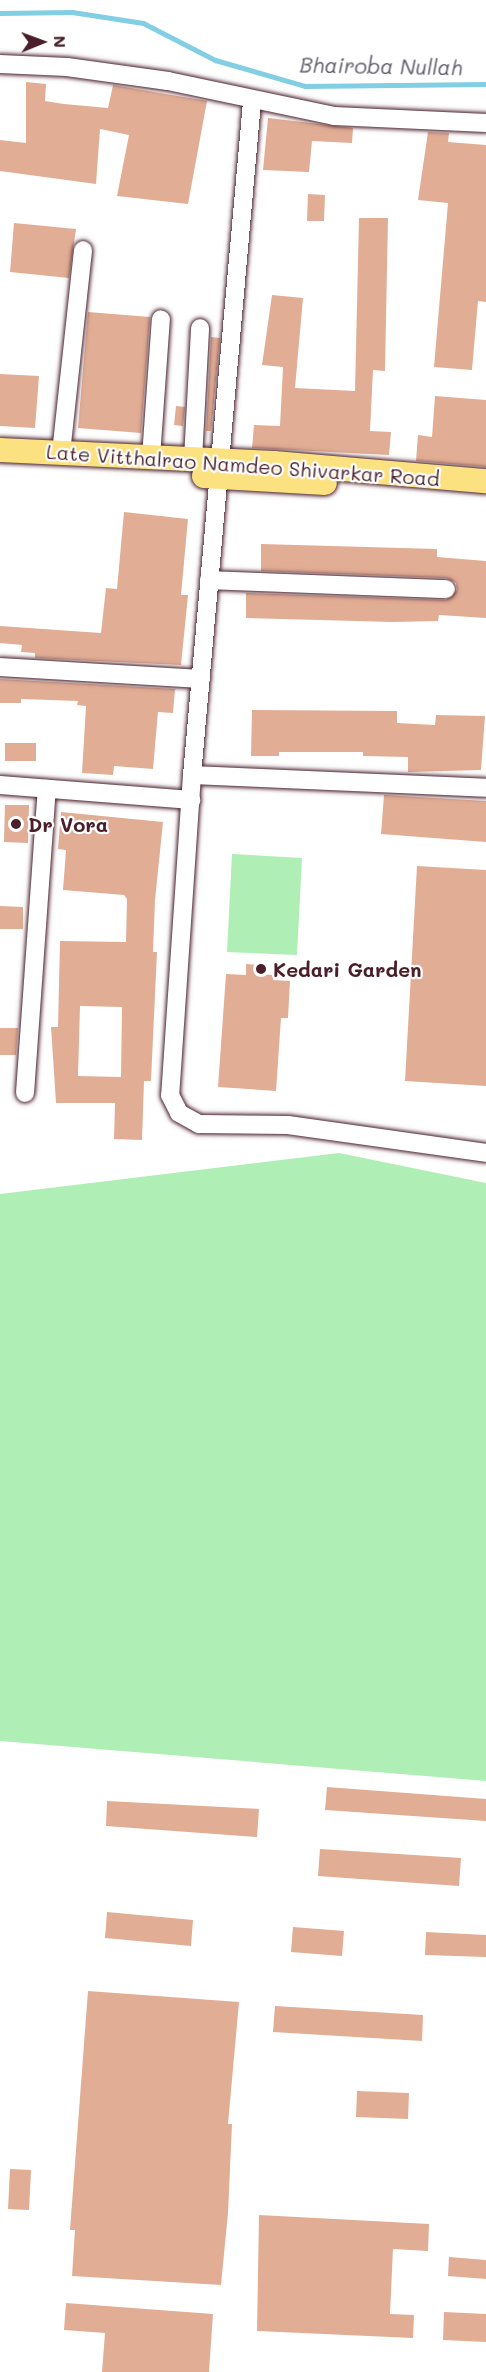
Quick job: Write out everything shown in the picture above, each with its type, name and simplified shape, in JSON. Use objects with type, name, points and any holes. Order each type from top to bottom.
[{"type":"main road","name":"Late Vitthalrao Namdeo Shivarkar Road","points":[[0,450],[193,459],[218,469],[486,493]]},
{"type":"main road","name":"Late Vitthalrao Namdeo Shivarkar Road","points":[[0,464],[218,469],[486,481]]},
{"type":"street","points":[[0,64],[67,67],[168,81],[252,102],[334,116],[486,123]]},
{"type":"street","points":[[252,102],[192,775],[170,1095],[179,1113],[199,1124],[288,1125],[486,1153]]},
{"type":"street","points":[[61,453],[83,250]]},
{"type":"street","points":[[151,457],[161,319]]},
{"type":"street","points":[[193,459],[200,328]]},
{"type":"street","points":[[209,580],[446,589]]},
{"type":"street","points":[[0,667],[201,679]]},
{"type":"street","points":[[192,775],[486,788]]},
{"type":"street","points":[[0,785],[190,800]]},
{"type":"street","points":[[25,1092],[47,789]]},
{"type":"green space","points":[[232,854],[302,858],[297,955],[227,952]]},
{"type":"green space","points":[[339,1153],[486,1183],[486,1781],[0,1741],[0,1194]]},
{"type":"building","points":[[26,82],[46,84],[45,101],[64,104],[108,108],[113,85],[207,101],[188,204],[117,196],[129,135],[100,129],[96,184],[0,171],[0,140],[26,143]]},
{"type":"building","points":[[268,118],[353,128],[352,143],[312,141],[309,172],[263,170]]},
{"type":"building","points":[[428,132],[449,133],[448,142],[486,145],[486,302],[478,301],[472,370],[434,367],[448,203],[418,200]]},
{"type":"building","points":[[308,194],[325,195],[324,221],[307,221]]},
{"type":"building","points":[[359,218],[388,218],[385,371],[373,370],[370,431],[391,432],[389,455],[252,448],[254,425],[280,426],[283,367],[262,365],[272,295],[303,298],[295,388],[355,391]]},
{"type":"building","points":[[14,223],[76,229],[69,278],[10,272]]},
{"type":"building","points":[[88,312],[150,317],[141,433],[78,428]]},
{"type":"building","points":[[211,337],[220,338],[211,431],[206,431]]},
{"type":"building","points":[[0,374],[39,376],[35,428],[0,426]]},
{"type":"building","points":[[435,396],[486,400],[486,467],[416,461],[418,435],[432,437]]},
{"type":"building","points":[[176,406],[185,407],[183,426],[174,425]]},
{"type":"building","points":[[124,512],[188,519],[181,595],[188,595],[181,665],[35,658],[35,653],[21,652],[22,645],[0,643],[0,626],[101,633],[106,588],[117,589]]},
{"type":"building","points":[[261,544],[437,549],[437,557],[486,561],[486,618],[439,615],[438,621],[393,622],[246,618],[246,593],[446,600],[457,590],[456,583],[446,578],[261,571]]},
{"type":"building","points":[[0,679],[175,689],[173,713],[158,712],[153,769],[114,766],[113,775],[82,773],[86,706],[77,705],[78,701],[21,699],[21,703],[0,703]]},
{"type":"building","points":[[252,710],[397,711],[397,723],[435,725],[436,715],[485,716],[481,770],[408,772],[408,757],[363,756],[363,752],[279,752],[279,756],[251,756]]},
{"type":"building","points":[[5,743],[36,743],[36,761],[5,761]]},
{"type":"building","points":[[384,795],[486,801],[486,842],[381,834]]},
{"type":"building","name":"Dr Vora","points":[[5,805],[29,805],[28,843],[4,842]]},
{"type":"building","points":[[61,812],[163,822],[155,900],[153,952],[157,952],[151,1081],[144,1081],[142,1140],[114,1139],[115,1103],[56,1103],[51,1027],[58,1027],[60,941],[126,942],[127,899],[124,895],[63,890],[66,850],[58,849]],"holes":[[[80,1006],[122,1007],[121,1077],[78,1076]]]},
{"type":"building","points":[[417,866],[486,870],[486,1086],[405,1081]]},
{"type":"building","points":[[0,906],[23,907],[23,929],[0,929]]},
{"type":"building","points":[[246,964],[260,965],[260,974],[273,975],[273,980],[290,981],[288,1018],[281,1018],[276,1091],[218,1087],[226,974],[246,975]]},
{"type":"building","points":[[0,1028],[18,1028],[16,1055],[0,1055]]},
{"type":"building","points":[[327,1787],[486,1799],[486,1821],[325,1810]]},
{"type":"building","points":[[107,1801],[259,1809],[257,1837],[106,1826]]},
{"type":"building","points":[[320,1849],[461,1858],[459,1886],[318,1876]]},
{"type":"building","points":[[107,1912],[193,1920],[191,1946],[105,1938]]},
{"type":"building","points":[[293,1927],[344,1931],[342,1956],[291,1952]]},
{"type":"building","points":[[426,1932],[486,1935],[486,1957],[425,1955]]},
{"type":"building","points":[[88,1991],[239,2002],[228,2124],[232,2124],[228,2213],[221,2285],[72,2276],[75,2230],[70,2230]]},
{"type":"building","points":[[275,2006],[423,2015],[422,2041],[273,2032]]},
{"type":"building","points":[[357,2091],[409,2093],[408,2119],[356,2117]]},
{"type":"building","points":[[10,2169],[31,2170],[29,2210],[8,2209]]},
{"type":"building","points":[[259,2215],[429,2224],[428,2251],[393,2249],[390,2314],[414,2315],[413,2338],[257,2331]]},
{"type":"building","points":[[449,2257],[486,2260],[486,2279],[448,2276]]},
{"type":"building","points":[[66,2303],[213,2314],[209,2372],[102,2372],[105,2333],[64,2330]]},
{"type":"building","points":[[444,2312],[486,2314],[486,2342],[443,2340]]},
{"type":"waterway","name":"Bhairoba Nullah","points":[[0,13],[72,12],[143,23],[215,60],[305,86],[486,84]]},
{"type":"place","name":"Dr Vora","points":[[16,824]]},
{"type":"place","name":"Kedari Garden","points":[[261,969]]}]
